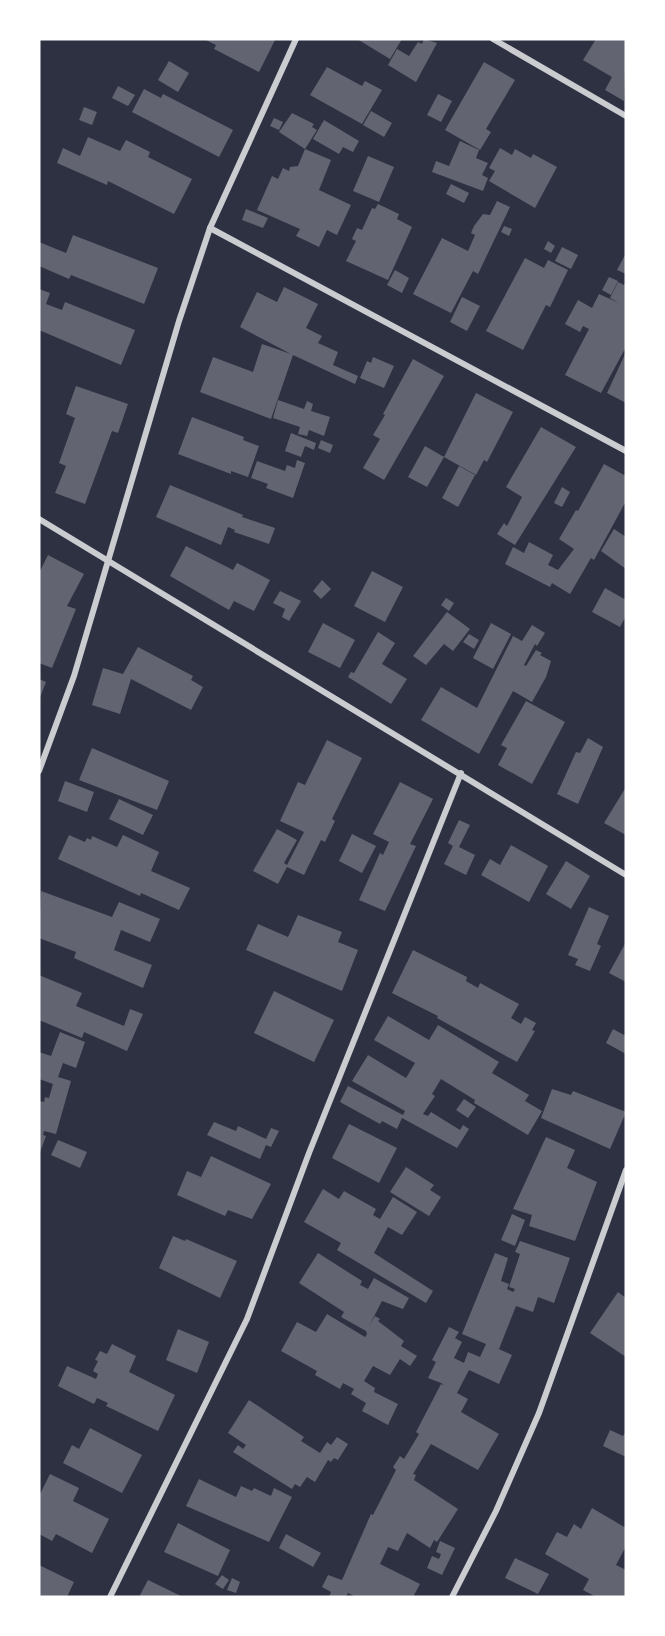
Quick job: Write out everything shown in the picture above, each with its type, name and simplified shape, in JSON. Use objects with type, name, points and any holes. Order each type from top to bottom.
[{"type":"street","points":[[39,771],[74,676],[179,321],[210,228],[296,39]]},
{"type":"street","points":[[493,39],[626,116]]},
{"type":"street","points":[[210,228],[626,451]]},
{"type":"street","points":[[39,519],[626,875]]},
{"type":"street","points":[[110,1597],[247,1319],[309,1154],[461,773]]},
{"type":"street","points":[[452,1597],[496,1511],[539,1413],[626,1170]]},
{"type":"building","points":[[204,39],[275,40],[259,72],[214,49],[216,45]]},
{"type":"building","points":[[357,39],[402,39],[390,59]]},
{"type":"building","points":[[424,39],[437,43],[416,82],[388,65],[397,49],[409,56],[418,42],[422,44]]},
{"type":"building","points":[[596,39],[626,39],[624,101],[605,90],[612,77],[583,60]]},
{"type":"building","points":[[169,61],[189,73],[178,92],[158,80]]},
{"type":"building","points":[[484,62],[515,80],[486,129],[491,132],[480,150],[445,130]]},
{"type":"building","points":[[327,67],[362,86],[365,81],[382,90],[362,124],[310,95]]},
{"type":"building","points":[[118,86],[135,95],[128,106],[112,98]]},
{"type":"building","points":[[144,89],[161,98],[163,94],[233,130],[219,157],[132,112]]},
{"type":"building","points":[[438,94],[452,101],[441,122],[427,115]]},
{"type":"building","points":[[84,107],[97,112],[92,125],[79,120]]},
{"type":"building","points":[[371,111],[392,123],[384,137],[363,125]]},
{"type":"building","points":[[292,113],[314,124],[312,127],[317,130],[305,149],[279,132]]},
{"type":"building","points":[[274,118],[283,122],[279,130],[270,126]]},
{"type":"building","points":[[324,120],[359,141],[353,152],[343,147],[339,154],[313,139]]},
{"type":"building","points":[[88,137],[120,151],[126,140],[150,152],[148,157],[192,179],[174,214],[108,181],[107,185],[57,163],[63,148],[80,156]]},
{"type":"building","points":[[460,141],[479,150],[476,158],[488,163],[482,175],[488,178],[483,191],[432,172],[436,161],[449,166]]},
{"type":"building","points":[[500,148],[512,155],[515,149],[531,158],[533,154],[557,167],[535,208],[489,181],[495,171],[489,168]]},
{"type":"building","points":[[305,149],[331,160],[319,190],[351,205],[337,235],[327,230],[319,247],[296,236],[300,229],[257,210],[272,176],[278,179],[283,168],[289,171],[290,167],[298,166]]},
{"type":"building","points":[[368,156],[394,167],[379,202],[353,191]]},
{"type":"building","points":[[451,184],[469,193],[464,203],[446,194]]},
{"type":"building","points":[[497,201],[510,207],[478,274],[473,271],[451,313],[413,294],[442,238],[468,251],[475,235],[471,233],[474,226],[483,214],[490,215]]},
{"type":"building","points":[[378,204],[399,214],[397,219],[412,227],[388,280],[346,261],[356,241],[352,239],[357,228],[362,230],[372,208],[375,209]]},
{"type":"building","points":[[246,209],[268,218],[263,228],[242,220]]},
{"type":"building","points":[[504,226],[512,229],[509,236],[501,232]]},
{"type":"building","points":[[73,235],[158,268],[144,304],[71,275],[69,279],[39,266],[39,242],[66,253]]},
{"type":"building","points":[[548,241],[555,246],[551,253],[544,249]]},
{"type":"building","points":[[562,247],[578,255],[571,269],[555,261]]},
{"type":"building","points":[[626,253],[626,274],[617,270]]},
{"type":"building","points":[[525,258],[544,268],[548,260],[568,270],[550,307],[546,305],[523,350],[486,331]]},
{"type":"building","points":[[395,270],[409,278],[402,293],[387,285]]},
{"type":"building","points":[[609,277],[618,281],[611,295],[602,290]]},
{"type":"building","points":[[618,282],[624,285],[626,282],[626,347],[601,393],[565,375],[589,329],[583,326],[580,332],[565,324],[578,300],[592,308],[599,294],[619,303],[610,298]]},
{"type":"building","points":[[284,287],[318,304],[306,328],[322,336],[318,343],[338,352],[333,365],[358,376],[355,384],[293,355],[271,419],[200,392],[213,357],[253,372],[262,344],[291,354],[240,327],[257,292],[277,302]]},
{"type":"building","points":[[39,289],[50,293],[46,304],[62,310],[65,302],[135,330],[121,365],[39,330]]},
{"type":"building","points":[[462,297],[480,306],[467,331],[450,322]]},
{"type":"building","points":[[626,352],[626,403],[607,393]]},
{"type":"building","points":[[373,357],[394,366],[384,388],[360,378],[367,361],[371,363]]},
{"type":"building","points":[[413,359],[444,376],[384,480],[363,468],[380,439],[373,435]]},
{"type":"building","points":[[76,386],[128,404],[118,433],[112,431],[85,504],[55,493],[66,466],[59,463],[75,418],[66,414]]},
{"type":"building","points":[[476,393],[513,412],[487,462],[484,460],[476,475],[444,457]]},
{"type":"building","points":[[278,400],[304,409],[307,401],[313,404],[311,411],[330,417],[324,436],[309,430],[307,436],[298,434],[300,427],[273,418]]},
{"type":"building","points":[[192,417],[244,437],[243,440],[259,446],[248,477],[231,471],[231,474],[178,454]]},
{"type":"building","points":[[541,427],[576,447],[515,545],[497,534],[504,523],[507,526],[522,497],[506,487]]},
{"type":"building","points":[[291,433],[316,443],[314,450],[305,446],[301,457],[285,451]]},
{"type":"building","points":[[321,440],[333,445],[330,453],[318,448]]},
{"type":"building","points":[[425,446],[444,457],[427,487],[408,477]]},
{"type":"building","points":[[297,460],[305,463],[293,498],[266,488],[268,484],[251,478],[257,461],[285,471],[287,465],[295,468]]},
{"type":"building","points":[[604,464],[626,476],[626,501],[594,560],[591,558],[570,594],[552,583],[550,587],[505,564],[513,547],[524,553],[529,542],[553,555],[548,565],[558,570],[574,549],[559,539],[576,510],[578,511]]},
{"type":"building","points":[[459,466],[475,475],[458,507],[442,498]]},
{"type":"building","points":[[170,485],[243,515],[242,517],[275,528],[269,544],[234,532],[235,530],[228,527],[221,545],[156,517]]},
{"type":"building","points":[[562,487],[570,492],[562,507],[554,503]]},
{"type":"building","points":[[614,529],[626,537],[626,569],[601,551]]},
{"type":"building","points":[[186,546],[233,570],[237,563],[270,580],[254,611],[234,601],[229,610],[170,576]]},
{"type":"building","points":[[48,555],[84,574],[67,606],[76,609],[52,668],[39,663],[39,573]]},
{"type":"building","points":[[372,571],[403,587],[385,622],[354,606]]},
{"type":"building","points":[[322,580],[331,589],[321,599],[313,591]]},
{"type":"building","points":[[605,588],[626,600],[626,616],[620,627],[592,612]]},
{"type":"building","points":[[280,591],[301,601],[289,621],[282,617],[285,609],[273,603]]},
{"type":"building","points":[[446,598],[454,603],[449,611],[441,605]]},
{"type":"building","points":[[447,612],[470,629],[453,651],[444,644],[426,665],[413,656]]},
{"type":"building","points":[[323,623],[355,640],[340,668],[308,652]]},
{"type":"building","points":[[491,623],[511,634],[493,669],[473,658]]},
{"type":"building","points":[[532,625],[545,633],[537,646],[535,644],[524,665],[526,666],[536,650],[542,653],[540,655],[551,661],[546,677],[532,702],[513,691],[479,754],[421,720],[441,687],[477,708],[513,636],[522,641]]},
{"type":"building","points":[[378,632],[395,643],[382,664],[407,679],[391,704],[348,677],[351,672],[354,673]]},
{"type":"building","points":[[469,634],[479,640],[474,649],[463,642]]},
{"type":"building","points":[[138,647],[193,676],[191,680],[203,687],[191,710],[131,679],[120,714],[92,705],[103,668],[123,674]]},
{"type":"building","points":[[39,679],[46,682],[39,700]]},
{"type":"building","points":[[526,701],[565,722],[532,784],[498,765],[507,748],[501,745]]},
{"type":"building","points":[[588,738],[603,747],[578,804],[557,794],[576,752],[580,753]]},
{"type":"building","points":[[327,740],[362,758],[332,819],[335,821],[325,842],[321,840],[304,875],[287,867],[278,884],[253,871],[277,829],[297,840],[284,863],[287,865],[304,832],[280,821],[298,782],[305,785]]},
{"type":"building","points":[[92,748],[169,781],[157,810],[79,780]]},
{"type":"building","points":[[65,781],[94,792],[87,812],[58,801]]},
{"type":"building","points":[[400,782],[433,799],[410,844],[416,846],[385,911],[359,900],[380,853],[383,855],[389,842],[373,834]]},
{"type":"building","points":[[626,787],[626,835],[604,823]]},
{"type":"building","points":[[119,799],[153,815],[143,835],[109,819]]},
{"type":"building","points":[[459,820],[470,825],[459,847],[475,855],[466,875],[444,864],[453,846],[448,843]]},
{"type":"building","points":[[352,834],[376,846],[362,873],[339,861]]},
{"type":"building","points":[[69,835],[85,842],[87,838],[91,840],[92,836],[117,847],[123,835],[159,852],[151,871],[190,888],[179,910],[141,893],[140,896],[58,859]]},
{"type":"building","points":[[511,845],[548,866],[529,902],[481,875],[490,859],[500,865]]},
{"type":"building","points":[[566,861],[590,876],[571,909],[546,894]]},
{"type":"building","points":[[41,891],[112,917],[119,902],[160,919],[150,942],[121,930],[114,950],[152,965],[143,988],[74,958],[76,952],[39,938]]},
{"type":"building","points":[[589,907],[609,916],[597,944],[601,946],[590,971],[575,965],[578,959],[568,955]]},
{"type":"building","points":[[298,915],[342,932],[338,942],[358,950],[342,991],[246,950],[258,924],[288,937]]},
{"type":"building","points":[[626,942],[626,982],[609,973]]},
{"type":"building","points":[[413,950],[467,977],[466,981],[478,988],[480,983],[519,1004],[511,1018],[521,1024],[525,1017],[536,1023],[532,1030],[535,1031],[517,1062],[437,1018],[438,1016],[392,993]]},
{"type":"building","points":[[39,975],[82,993],[76,1006],[124,1026],[130,1009],[143,1014],[127,1051],[84,1032],[82,1038],[39,1020]]},
{"type":"building","points":[[274,991],[334,1020],[314,1062],[254,1033]]},
{"type":"building","points":[[388,1016],[429,1040],[438,1025],[499,1062],[492,1073],[529,1095],[525,1101],[542,1111],[528,1135],[474,1103],[475,1100],[441,1079],[432,1094],[435,1096],[423,1114],[428,1116],[431,1112],[460,1130],[463,1125],[469,1129],[457,1148],[402,1118],[397,1129],[382,1121],[380,1124],[340,1102],[348,1086],[403,1115],[405,1111],[352,1081],[368,1055],[406,1078],[415,1063],[374,1040]]},
{"type":"building","points":[[613,1029],[626,1036],[626,1054],[606,1043]]},
{"type":"building","points":[[60,1032],[85,1042],[76,1068],[63,1063],[58,1077],[71,1081],[56,1134],[44,1131],[43,1135],[46,1136],[39,1155],[39,1101],[44,1102],[45,1097],[49,1098],[53,1084],[39,1079],[39,1052],[51,1056]]},
{"type":"building","points":[[552,1089],[571,1095],[573,1091],[626,1112],[610,1149],[541,1118]]},
{"type":"building","points":[[464,1099],[476,1107],[468,1118],[456,1110]]},
{"type":"building","points":[[214,1122],[236,1131],[238,1126],[266,1139],[271,1128],[279,1131],[271,1147],[266,1145],[260,1159],[207,1135]]},
{"type":"building","points":[[349,1124],[397,1148],[379,1183],[332,1158]]},
{"type":"building","points":[[546,1137],[575,1150],[567,1168],[597,1182],[575,1241],[529,1226],[532,1215],[513,1209]]},
{"type":"building","points":[[58,1140],[87,1152],[80,1168],[51,1155]]},
{"type":"building","points":[[211,1156],[271,1184],[252,1219],[228,1210],[225,1216],[177,1195],[187,1171],[201,1177]]},
{"type":"building","points":[[406,1167],[434,1185],[430,1190],[441,1197],[429,1216],[390,1192]]},
{"type":"building","points":[[323,1189],[339,1199],[344,1191],[376,1209],[373,1215],[380,1219],[393,1197],[417,1212],[402,1235],[388,1227],[374,1253],[433,1291],[426,1303],[337,1250],[341,1243],[304,1222]]},
{"type":"building","points":[[512,1214],[525,1220],[515,1246],[501,1240]]},
{"type":"building","points":[[173,1236],[185,1241],[186,1239],[237,1261],[220,1298],[159,1268]]},
{"type":"building","points":[[520,1241],[570,1258],[554,1303],[538,1297],[533,1312],[516,1306],[499,1349],[492,1346],[512,1355],[499,1384],[469,1370],[457,1393],[468,1399],[461,1412],[499,1434],[478,1470],[431,1444],[413,1474],[416,1475],[414,1480],[458,1509],[437,1542],[434,1540],[430,1548],[407,1533],[398,1551],[388,1547],[380,1564],[420,1584],[413,1597],[356,1597],[348,1593],[346,1597],[329,1597],[331,1592],[322,1587],[328,1575],[342,1580],[371,1514],[373,1515],[396,1470],[393,1467],[400,1456],[404,1459],[419,1434],[416,1432],[441,1384],[445,1386],[441,1383],[428,1378],[436,1362],[432,1360],[449,1327],[459,1332],[455,1338],[462,1342],[454,1358],[464,1363],[468,1352],[480,1357],[486,1344],[462,1334],[495,1253],[508,1258],[501,1281],[509,1284],[507,1289],[513,1292],[515,1289],[509,1287],[520,1254],[515,1252]]},
{"type":"building","points":[[318,1253],[362,1281],[360,1285],[368,1289],[374,1278],[409,1298],[403,1309],[382,1301],[369,1326],[375,1316],[380,1319],[378,1321],[404,1341],[401,1346],[417,1356],[410,1366],[400,1359],[390,1375],[373,1366],[364,1381],[375,1388],[374,1392],[398,1404],[388,1425],[362,1411],[366,1403],[351,1394],[354,1389],[343,1383],[340,1389],[315,1375],[317,1371],[281,1351],[297,1322],[316,1332],[327,1314],[365,1337],[367,1334],[366,1331],[341,1317],[344,1312],[299,1283]]},
{"type":"building","points":[[618,1292],[626,1298],[626,1357],[590,1333]]},
{"type":"building","points":[[178,1329],[209,1342],[197,1373],[166,1360]]},
{"type":"building","points":[[112,1344],[136,1356],[129,1372],[175,1395],[158,1431],[106,1406],[108,1403],[97,1398],[94,1404],[58,1386],[67,1366],[96,1379],[98,1374],[93,1371],[98,1361],[95,1360],[100,1351],[107,1354]]},
{"type":"building","points":[[249,1400],[304,1437],[301,1441],[320,1453],[327,1442],[331,1445],[337,1437],[348,1444],[338,1460],[334,1458],[331,1462],[328,1460],[315,1482],[307,1477],[300,1487],[295,1484],[292,1489],[233,1452],[238,1445],[243,1449],[246,1445],[228,1433]]},
{"type":"building","points":[[90,1428],[142,1455],[122,1493],[63,1463],[72,1445],[79,1449]]},
{"type":"building","points":[[610,1430],[623,1436],[626,1431],[626,1457],[603,1446]]},
{"type":"building","points":[[50,1474],[79,1488],[73,1501],[109,1519],[92,1553],[56,1534],[52,1541],[39,1534],[39,1496]]},
{"type":"building","points":[[199,1479],[236,1497],[241,1486],[252,1491],[254,1488],[271,1496],[274,1488],[292,1497],[269,1542],[186,1506]]},
{"type":"building","points":[[592,1508],[626,1528],[626,1546],[616,1565],[626,1570],[626,1597],[596,1597],[583,1590],[589,1579],[545,1554],[557,1532],[567,1537],[574,1524],[581,1529]]},
{"type":"building","points":[[178,1523],[230,1550],[218,1576],[164,1552]]},
{"type":"building","points":[[286,1534],[321,1553],[313,1567],[279,1548]]},
{"type":"building","points":[[440,1541],[455,1548],[442,1575],[427,1568],[432,1556],[439,1559],[441,1554],[436,1552]]},
{"type":"building","points":[[515,1558],[549,1574],[538,1594],[505,1578]]},
{"type":"building","points":[[39,1565],[74,1582],[67,1597],[39,1597]]},
{"type":"building","points":[[222,1575],[229,1580],[223,1589],[215,1584]]},
{"type":"building","points":[[232,1578],[240,1582],[236,1593],[227,1590]]},
{"type":"building","points":[[148,1580],[183,1597],[139,1597]]}]
